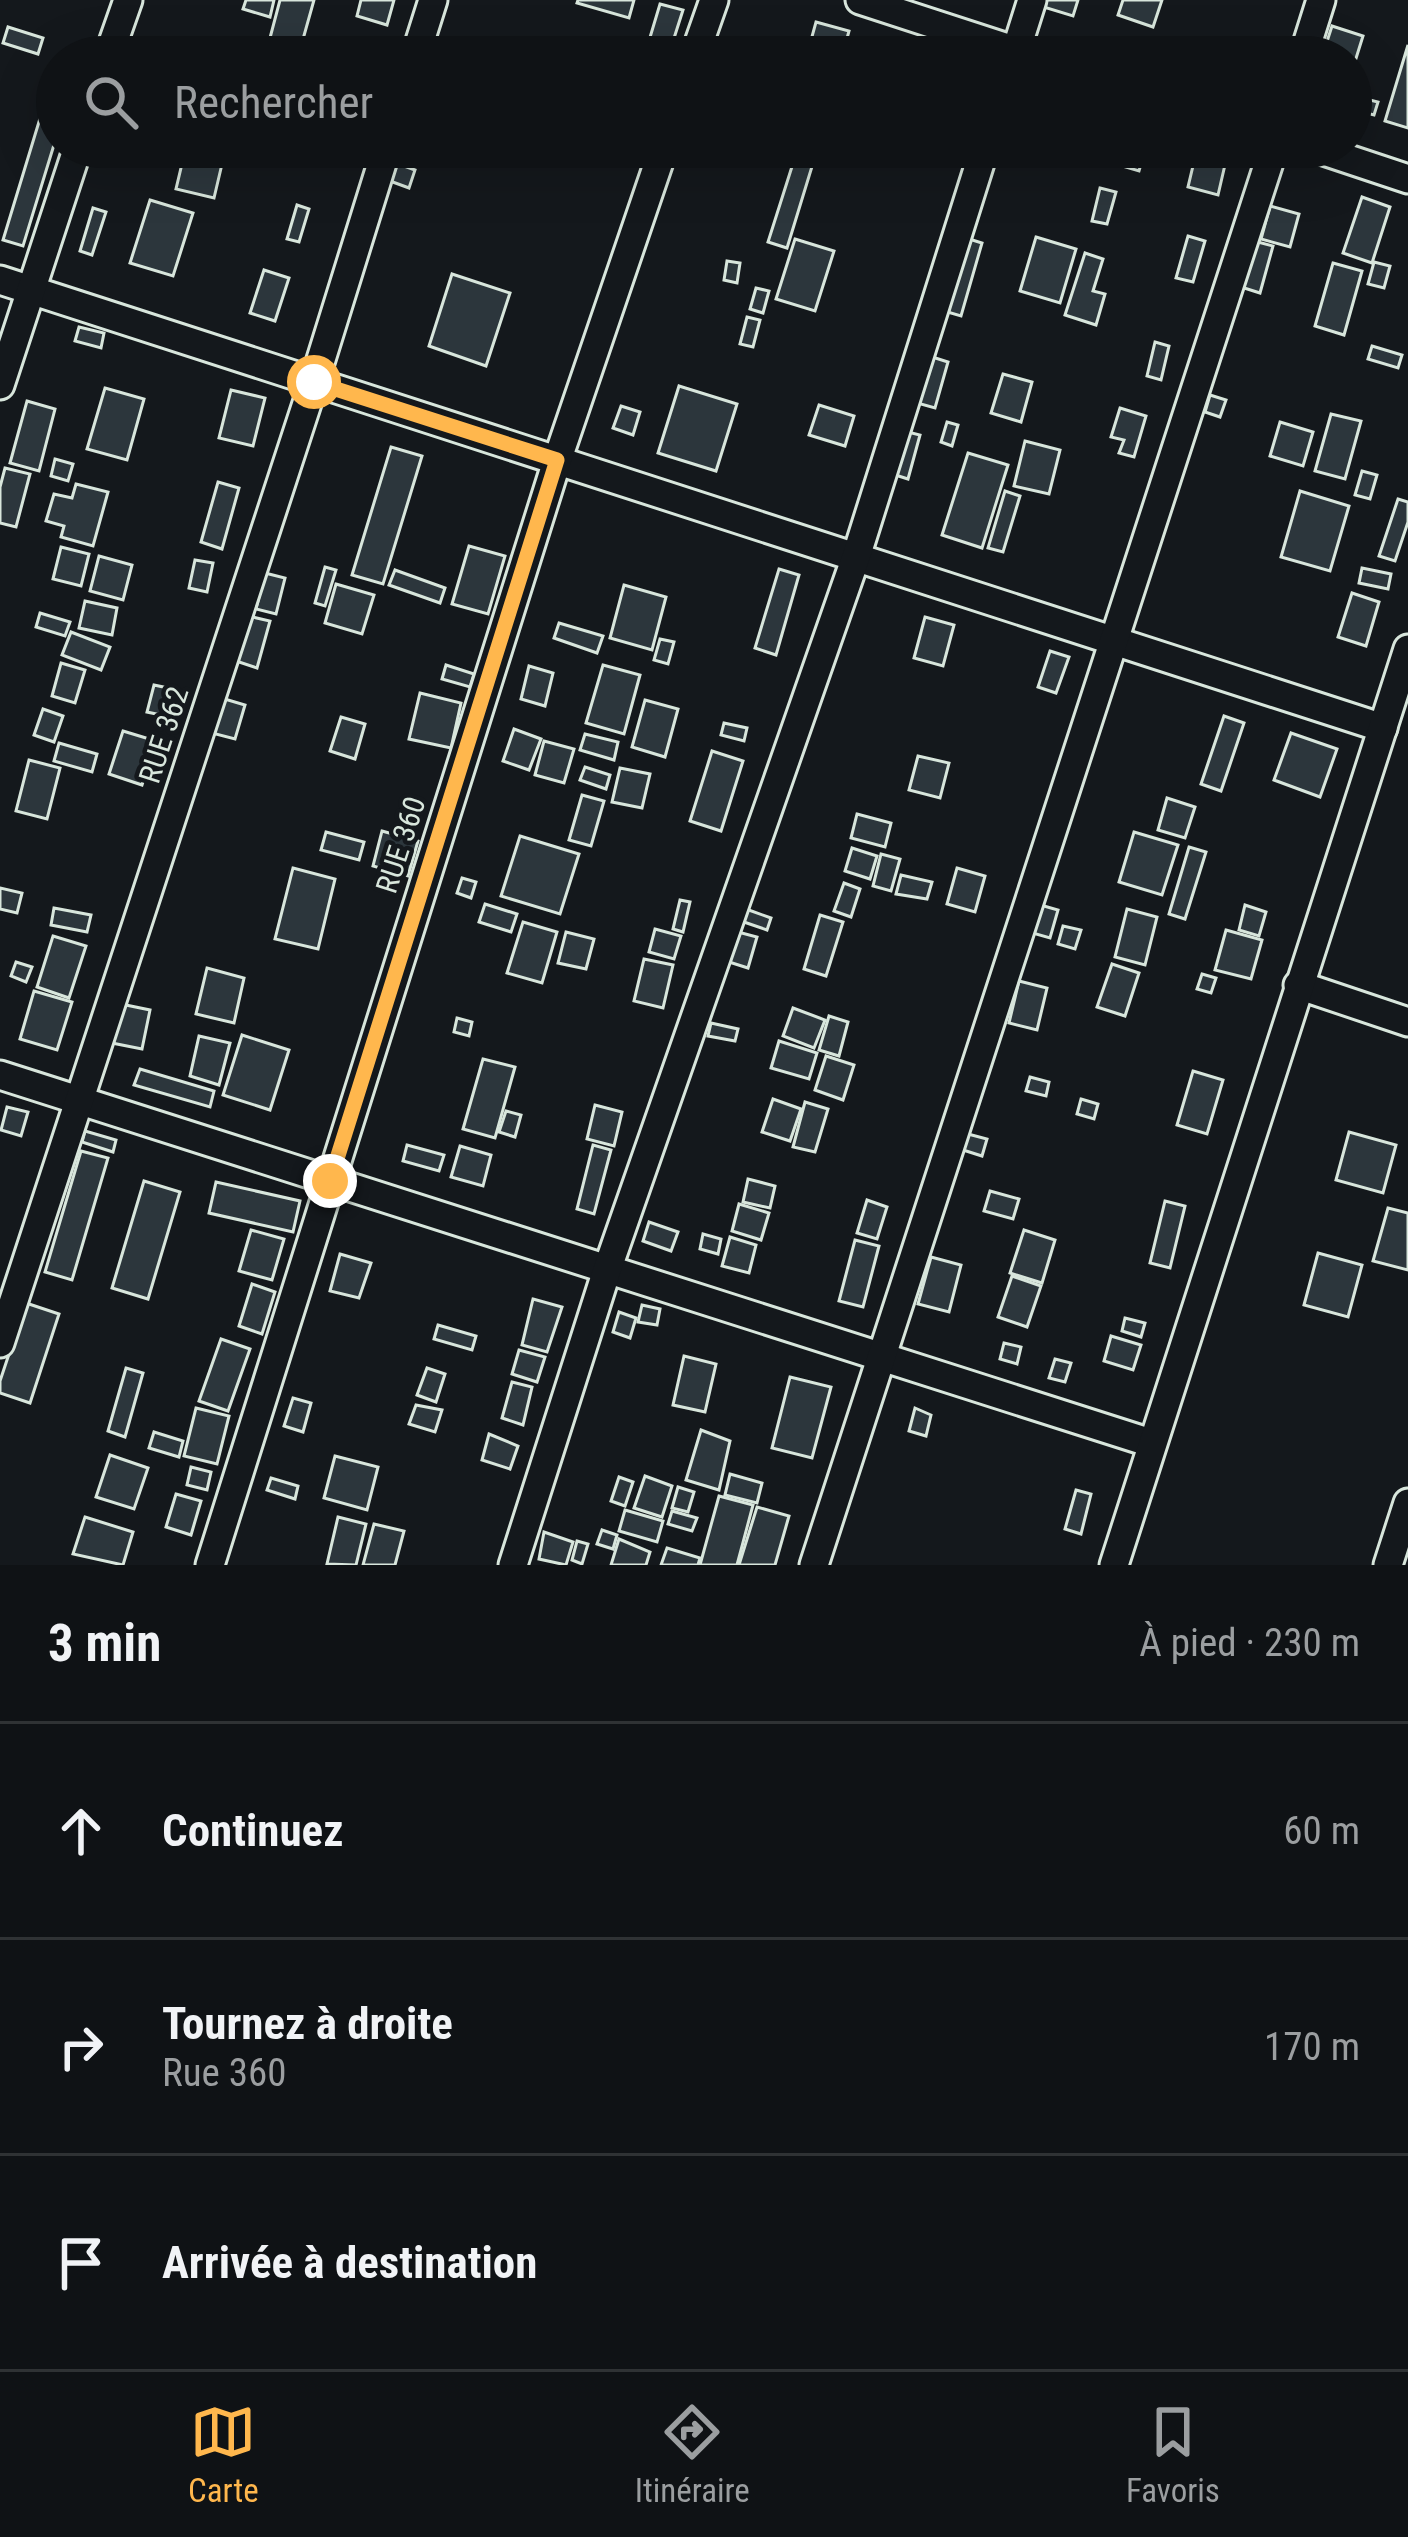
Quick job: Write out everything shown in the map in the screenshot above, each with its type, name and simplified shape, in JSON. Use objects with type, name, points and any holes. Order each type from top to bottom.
[{"type":"street","points":[[115,36],[128,0]]},
{"type":"street","points":[[422,36],[433,0]]},
{"type":"street","points":[[701,36],[714,0]]},
{"type":"street","points":[[860,0],[965,36]]},
{"type":"street","points":[[1025,36],[1032,0]]},
{"type":"street","points":[[1310,36],[1321,0]]},
{"type":"street","points":[[1372,166],[1408,178]]},
{"type":"street","points":[[0,385],[71,168]]},
{"type":"street","name":"RUE 362","points":[[0,1343],[380,168]]},
{"type":"street","name":"RUE 360","points":[[210,1565],[557,460],[657,168]]},
{"type":"street","points":[[513,1565],[607,1270],[856,557],[978,168]]},
{"type":"street","points":[[814,1565],[1267,168]]},
{"type":"street","points":[[0,280],[1382,728]]},
{"type":"street","points":[[1114,1565],[1408,649]]},
{"type":"street","points":[[1298,986],[1408,1022]]},
{"type":"street","points":[[0,1075],[1151,1444]]},
{"type":"street","points":[[1388,1565],[1408,1503]]},
{"type":"building","points":[[246,0],[274,0],[270,17],[243,9]]},
{"type":"building","points":[[280,0],[314,0],[304,36],[270,36]]},
{"type":"building","points":[[361,0],[394,0],[387,25],[357,16]]},
{"type":"building","points":[[578,0],[634,0],[629,18]]},
{"type":"building","points":[[1038,0],[1078,0],[1073,16],[1037,5]]},
{"type":"building","points":[[1123,0],[1162,0],[1153,27],[1118,15]]},
{"type":"building","points":[[660,4],[683,10],[675,36],[650,36]]},
{"type":"building","points":[[816,22],[849,31],[848,36],[812,36]]},
{"type":"building","points":[[1332,26],[1363,36],[1329,36]]},
{"type":"building","points":[[8,27],[37,36],[36,53],[3,43]]},
{"type":"building","points":[[1408,45],[1408,128],[1385,121]]},
{"type":"building","points":[[36,132],[36,168],[47,168],[23,246],[3,240]]},
{"type":"building","points":[[181,168],[221,168],[214,198],[176,189]]},
{"type":"building","points":[[394,168],[415,170],[409,188],[390,181]]},
{"type":"building","points":[[792,168],[812,168],[787,248],[768,242]]},
{"type":"building","points":[[1192,168],[1224,168],[1218,195],[1188,187]]},
{"type":"building","points":[[1100,188],[1116,192],[1107,224],[1092,221]]},
{"type":"building","points":[[1362,197],[1390,207],[1372,263],[1343,253]]},
{"type":"building","points":[[150,200],[193,213],[173,276],[130,263]]},
{"type":"building","points":[[297,205],[309,209],[299,242],[287,239]]},
{"type":"building","points":[[1270,206],[1299,214],[1290,247],[1261,239]]},
{"type":"building","points":[[93,208],[106,212],[92,255],[80,251]]},
{"type":"building","points":[[1188,236],[1205,241],[1193,282],[1176,278]]},
{"type":"building","points":[[1036,237],[1076,249],[1060,303],[1020,291]]},
{"type":"building","points":[[966,238],[982,243],[961,316],[944,311]]},
{"type":"building","points":[[795,239],[834,251],[815,311],[776,299]]},
{"type":"building","points":[[1254,241],[1273,246],[1260,293],[1241,287]]},
{"type":"building","points":[[1085,253],[1103,259],[1093,291],[1105,294],[1096,325],[1065,315]]},
{"type":"building","points":[[727,261],[740,263],[737,283],[724,280]]},
{"type":"building","points":[[1374,262],[1390,266],[1384,288],[1368,284]]},
{"type":"building","points":[[1333,263],[1362,271],[1344,335],[1315,326]]},
{"type":"building","points":[[264,270],[289,278],[275,321],[250,313]]},
{"type":"building","points":[[452,274],[510,293],[486,366],[429,346]]},
{"type":"building","points":[[756,288],[769,291],[763,313],[750,309]]},
{"type":"building","points":[[747,317],[760,320],[753,347],[740,344]]},
{"type":"building","points":[[79,327],[104,333],[101,348],[75,341]]},
{"type":"building","points":[[1155,342],[1169,346],[1161,380],[1147,376]]},
{"type":"building","points":[[1372,346],[1402,355],[1398,368],[1368,359]]},
{"type":"building","points":[[923,354],[948,362],[935,408],[910,401]]},
{"type":"building","points":[[1003,374],[1032,382],[1021,422],[991,413]]},
{"type":"building","points":[[679,386],[737,404],[716,471],[658,453]]},
{"type":"building","points":[[105,388],[144,399],[127,460],[87,449]]},
{"type":"building","points":[[231,390],[265,398],[253,446],[219,438]]},
{"type":"building","points":[[1210,395],[1226,400],[1220,417],[1205,412]]},
{"type":"building","points":[[27,401],[55,409],[39,471],[10,463]]},
{"type":"building","points":[[819,405],[854,416],[845,446],[809,435]]},
{"type":"building","points":[[621,406],[640,412],[633,435],[613,428]]},
{"type":"building","points":[[1120,408],[1146,416],[1134,457],[1119,453],[1124,440],[1111,437]]},
{"type":"building","points":[[1331,414],[1361,421],[1345,479],[1315,471]]},
{"type":"building","points":[[947,422],[958,425],[952,446],[941,442]]},
{"type":"building","points":[[1280,422],[1313,432],[1303,466],[1270,456]]},
{"type":"building","points":[[900,430],[920,435],[908,479],[889,473]]},
{"type":"building","points":[[1025,441],[1060,450],[1049,494],[1014,486]]},
{"type":"building","points":[[391,447],[422,456],[383,584],[352,575]]},
{"type":"building","points":[[968,453],[1008,465],[982,548],[942,535]]},
{"type":"building","points":[[55,459],[73,464],[68,481],[51,476]]},
{"type":"building","points":[[5,468],[30,474],[16,527],[0,523]]},
{"type":"building","points":[[1362,471],[1377,475],[1370,499],[1355,495]]},
{"type":"building","points":[[218,482],[239,488],[222,549],[201,542]]},
{"type":"building","points":[[76,484],[108,492],[93,546],[61,537],[64,526],[46,521],[54,494],[72,498]]},
{"type":"building","points":[[1005,491],[1020,496],[1003,552],[988,548]]},
{"type":"building","points":[[1300,491],[1349,506],[1330,571],[1281,557]]},
{"type":"building","points":[[1398,499],[1408,502],[1408,522],[1395,561],[1379,556]]},
{"type":"building","points":[[469,546],[505,556],[488,614],[452,604]]},
{"type":"building","points":[[61,547],[89,554],[81,586],[53,579]]},
{"type":"building","points":[[99,556],[132,565],[123,600],[90,591]]},
{"type":"building","points":[[195,560],[213,563],[207,592],[189,588]]},
{"type":"building","points":[[325,567],[336,570],[325,606],[315,603]]},
{"type":"building","points":[[1362,568],[1391,574],[1388,589],[1359,583]]},
{"type":"building","points":[[779,569],[799,575],[776,655],[755,648]]},
{"type":"building","points":[[395,570],[445,588],[440,603],[389,585]]},
{"type":"building","points":[[265,573],[285,578],[276,614],[256,609]]},
{"type":"building","points":[[336,584],[374,595],[362,634],[325,623]]},
{"type":"building","points":[[624,585],[666,597],[652,650],[610,638]]},
{"type":"building","points":[[1352,593],[1379,602],[1366,646],[1338,637]]},
{"type":"building","points":[[85,601],[117,608],[112,635],[79,628]]},
{"type":"building","points":[[40,613],[70,622],[65,636],[36,627]]},
{"type":"building","points":[[248,616],[270,621],[257,668],[236,661]]},
{"type":"building","points":[[925,617],[954,625],[943,666],[914,658]]},
{"type":"building","points":[[559,623],[603,636],[597,653],[554,638]]},
{"type":"building","points":[[71,632],[110,647],[101,670],[62,655]]},
{"type":"building","points":[[660,639],[674,642],[668,664],[654,660]]},
{"type":"building","points":[[1050,651],[1069,657],[1056,693],[1038,687]]},
{"type":"building","points":[[61,663],[85,670],[75,703],[52,696]]},
{"type":"building","points":[[446,665],[474,674],[470,687],[442,679]]},
{"type":"building","points":[[603,665],[640,675],[624,734],[586,723]]},
{"type":"building","points":[[529,666],[553,673],[545,706],[521,699]]},
{"type":"building","points":[[154,685],[168,688],[161,715],[147,712]]},
{"type":"building","points":[[420,693],[461,703],[451,748],[409,739]]},
{"type":"building","points":[[218,697],[245,705],[235,739],[208,732]]},
{"type":"building","points":[[645,700],[678,709],[665,757],[632,747]]},
{"type":"building","points":[[43,709],[63,716],[54,742],[34,735]]},
{"type":"building","points":[[1224,716],[1244,723],[1221,791],[1201,784]]},
{"type":"building","points":[[341,717],[365,724],[355,759],[330,751]]},
{"type":"building","points":[[724,723],[747,728],[744,741],[721,735]]},
{"type":"building","points":[[514,729],[541,739],[529,770],[503,761]]},
{"type":"building","points":[[123,731],[156,741],[142,785],[109,774]]},
{"type":"building","points":[[1291,733],[1337,749],[1320,797],[1274,780]]},
{"type":"building","points":[[585,734],[618,742],[614,760],[580,750]]},
{"type":"building","points":[[544,741],[574,749],[564,783],[535,775]]},
{"type":"building","points":[[59,743],[97,754],[92,772],[54,761]]},
{"type":"building","points":[[712,751],[743,761],[721,831],[690,821]]},
{"type":"building","points":[[918,756],[949,763],[940,798],[909,790]]},
{"type":"building","points":[[29,760],[60,768],[47,819],[16,811]]},
{"type":"building","points":[[585,767],[610,775],[606,789],[580,780]]},
{"type":"building","points":[[620,768],[650,774],[642,808],[612,802]]},
{"type":"building","points":[[582,795],[604,801],[591,846],[569,840]]},
{"type":"building","points":[[1167,798],[1195,807],[1185,838],[1158,830]]},
{"type":"building","points":[[857,814],[891,823],[885,847],[851,838]]},
{"type":"building","points":[[382,831],[418,841],[408,876],[373,866]]},
{"type":"building","points":[[326,832],[364,842],[359,860],[321,850]]},
{"type":"building","points":[[1134,832],[1178,845],[1162,895],[1119,882]]},
{"type":"building","points":[[520,836],[579,854],[560,914],[501,896]]},
{"type":"building","points":[[1189,847],[1206,852],[1185,919],[1169,914]]},
{"type":"building","points":[[852,848],[877,856],[870,879],[845,871]]},
{"type":"building","points":[[881,854],[900,859],[891,891],[873,886]]},
{"type":"building","points":[[293,868],[335,879],[318,949],[275,939]]},
{"type":"building","points":[[957,868],[985,876],[975,912],[947,904]]},
{"type":"building","points":[[901,875],[932,882],[927,899],[896,894]]},
{"type":"building","points":[[462,878],[476,882],[471,898],[457,893]]},
{"type":"building","points":[[844,883],[860,889],[851,917],[834,911]]},
{"type":"building","points":[[0,888],[22,893],[17,913],[0,909]]},
{"type":"building","points":[[680,900],[690,902],[683,932],[673,929]]},
{"type":"building","points":[[485,904],[517,914],[511,932],[479,922]]},
{"type":"building","points":[[1037,904],[1058,910],[1050,938],[1029,932]]},
{"type":"building","points":[[1245,905],[1266,912],[1259,936],[1239,930]]},
{"type":"building","points":[[54,908],[91,915],[87,932],[51,925]]},
{"type":"building","points":[[746,909],[771,918],[767,930],[741,921]]},
{"type":"building","points":[[1127,909],[1157,917],[1145,965],[1115,957]]},
{"type":"building","points":[[820,915],[843,922],[826,976],[804,969]]},
{"type":"building","points":[[523,922],[557,932],[542,983],[507,973]]},
{"type":"building","points":[[1063,926],[1081,930],[1075,949],[1058,944]]},
{"type":"building","points":[[655,929],[681,936],[674,959],[649,952]]},
{"type":"building","points":[[1226,930],[1262,940],[1251,979],[1215,970]]},
{"type":"building","points":[[566,932],[594,939],[586,969],[558,963]]},
{"type":"building","points":[[738,932],[757,937],[748,968],[729,962]]},
{"type":"building","points":[[53,936],[86,946],[69,998],[37,987]]},
{"type":"building","points":[[644,959],[673,965],[663,1008],[634,1001]]},
{"type":"building","points":[[16,962],[32,967],[26,982],[11,976]]},
{"type":"building","points":[[1112,964],[1139,973],[1125,1016],[1097,1007]]},
{"type":"building","points":[[207,968],[244,978],[234,1023],[196,1014]]},
{"type":"building","points":[[1202,974],[1216,978],[1211,993],[1197,989]]},
{"type":"building","points":[[1019,981],[1047,988],[1037,1030],[1009,1023]]},
{"type":"building","points":[[34,991],[72,1002],[57,1050],[20,1039]]},
{"type":"building","points":[[121,1004],[150,1010],[142,1049],[112,1043]]},
{"type":"building","points":[[793,1008],[825,1020],[814,1048],[783,1036]]},
{"type":"building","points":[[829,1016],[848,1022],[839,1056],[819,1050]]},
{"type":"building","points":[[457,1018],[472,1022],[469,1036],[454,1032]]},
{"type":"building","points":[[711,1023],[738,1029],[735,1041],[708,1036]]},
{"type":"building","points":[[242,1035],[289,1050],[270,1110],[223,1095]]},
{"type":"building","points":[[199,1036],[230,1043],[219,1085],[190,1076]]},
{"type":"building","points":[[779,1041],[817,1053],[809,1079],[771,1068]]},
{"type":"building","points":[[826,1056],[854,1065],[843,1100],[815,1090]]},
{"type":"building","points":[[483,1059],[515,1067],[495,1138],[463,1129]]},
{"type":"building","points":[[140,1069],[214,1091],[210,1107],[134,1085]]},
{"type":"building","points":[[1193,1071],[1223,1080],[1207,1134],[1177,1125]]},
{"type":"building","points":[[1030,1077],[1049,1082],[1046,1096],[1026,1091]]},
{"type":"building","points":[[773,1099],[801,1109],[790,1141],[762,1132]]},
{"type":"building","points":[[1081,1099],[1098,1104],[1094,1119],[1077,1114]]},
{"type":"building","points":[[805,1102],[828,1109],[815,1152],[793,1147]]},
{"type":"building","points":[[595,1105],[622,1112],[614,1146],[587,1139]]},
{"type":"building","points":[[7,1107],[28,1112],[21,1136],[1,1130]]},
{"type":"building","points":[[506,1111],[521,1115],[515,1137],[499,1132]]},
{"type":"building","points":[[85,1131],[116,1140],[113,1152],[82,1142]]},
{"type":"building","points":[[1349,1132],[1396,1145],[1383,1193],[1336,1180]]},
{"type":"building","points":[[968,1134],[987,1139],[982,1156],[963,1150]]},
{"type":"building","points":[[407,1145],[444,1155],[439,1171],[403,1161]]},
{"type":"building","points":[[593,1145],[611,1150],[594,1214],[577,1209]]},
{"type":"building","points":[[460,1146],[491,1155],[483,1186],[451,1177]]},
{"type":"building","points":[[81,1151],[108,1158],[72,1280],[45,1272]]},
{"type":"building","points":[[748,1179],[775,1186],[770,1208],[743,1202]]},
{"type":"building","points":[[144,1181],[180,1192],[148,1299],[112,1288]]},
{"type":"building","points":[[216,1182],[300,1201],[293,1232],[209,1213]]},
{"type":"building","points":[[990,1191],[1019,1199],[1013,1219],[984,1211]]},
{"type":"building","points":[[867,1200],[887,1207],[877,1239],[857,1233]]},
{"type":"building","points":[[1165,1201],[1185,1206],[1170,1268],[1150,1263]]},
{"type":"building","points":[[739,1204],[769,1213],[761,1240],[732,1231]]},
{"type":"building","points":[[1388,1208],[1408,1213],[1408,1270],[1373,1261]]},
{"type":"building","points":[[649,1222],[678,1232],[671,1251],[643,1241]]},
{"type":"building","points":[[251,1230],[284,1239],[272,1280],[239,1271]]},
{"type":"building","points":[[1024,1230],[1055,1240],[1042,1283],[1010,1273]]},
{"type":"building","points":[[703,1234],[721,1239],[718,1254],[700,1249]]},
{"type":"building","points":[[730,1237],[756,1245],[749,1273],[722,1266]]},
{"type":"building","points":[[855,1240],[879,1246],[863,1307],[839,1301]]},
{"type":"building","points":[[1318,1253],[1362,1265],[1348,1317],[1304,1305]]},
{"type":"building","points":[[340,1254],[371,1263],[359,1298],[330,1291]]},
{"type":"building","points":[[931,1257],[961,1265],[949,1312],[918,1304]]},
{"type":"building","points":[[1012,1276],[1041,1286],[1027,1327],[998,1317]]},
{"type":"building","points":[[252,1284],[275,1292],[262,1334],[239,1326]]},
{"type":"building","points":[[533,1299],[562,1307],[547,1352],[522,1345]]},
{"type":"building","points":[[26,1303],[59,1314],[30,1403],[0,1393]]},
{"type":"building","points":[[642,1305],[660,1309],[657,1325],[638,1322]]},
{"type":"building","points":[[619,1312],[636,1318],[630,1338],[613,1332]]},
{"type":"building","points":[[1125,1318],[1145,1323],[1141,1337],[1122,1331]]},
{"type":"building","points":[[438,1325],[476,1336],[472,1350],[434,1339]]},
{"type":"building","points":[[1111,1336],[1141,1345],[1133,1370],[1104,1361]]},
{"type":"building","points":[[221,1339],[250,1349],[228,1411],[199,1401]]},
{"type":"building","points":[[1004,1343],[1021,1347],[1017,1364],[1000,1359]]},
{"type":"building","points":[[519,1350],[545,1357],[537,1382],[512,1374]]},
{"type":"building","points":[[684,1356],[716,1364],[705,1412],[673,1405]]},
{"type":"building","points":[[1055,1359],[1071,1363],[1065,1382],[1049,1378]]},
{"type":"building","points":[[126,1368],[143,1373],[125,1437],[108,1431]]},
{"type":"building","points":[[427,1368],[445,1374],[436,1402],[417,1395]]},
{"type":"building","points":[[790,1377],[831,1387],[812,1458],[772,1448]]},
{"type":"building","points":[[512,1382],[532,1387],[523,1425],[502,1418]]},
{"type":"building","points":[[293,1398],[311,1403],[303,1432],[284,1426]]},
{"type":"building","points":[[416,1405],[442,1410],[435,1432],[409,1424]]},
{"type":"building","points":[[196,1408],[229,1416],[217,1464],[184,1456]]},
{"type":"building","points":[[915,1408],[931,1415],[926,1436],[909,1431]]},
{"type":"building","points":[[701,1430],[730,1441],[719,1490],[686,1480]]},
{"type":"building","points":[[154,1432],[183,1441],[179,1457],[149,1448]]},
{"type":"building","points":[[489,1434],[518,1446],[510,1469],[482,1460]]},
{"type":"building","points":[[110,1455],[148,1468],[134,1509],[96,1497]]},
{"type":"building","points":[[335,1456],[378,1467],[367,1510],[324,1498]]},
{"type":"building","points":[[191,1467],[211,1472],[207,1490],[187,1485]]},
{"type":"building","points":[[730,1474],[762,1483],[757,1503],[725,1495]]},
{"type":"building","points":[[645,1476],[672,1486],[662,1517],[634,1508]]},
{"type":"building","points":[[619,1477],[633,1482],[625,1506],[611,1501]]},
{"type":"building","points":[[271,1478],[298,1486],[295,1499],[267,1490]]},
{"type":"building","points":[[678,1487],[694,1492],[688,1512],[672,1508]]},
{"type":"building","points":[[1076,1490],[1091,1494],[1081,1534],[1065,1529]]},
{"type":"building","points":[[176,1494],[201,1501],[191,1535],[166,1527]]},
{"type":"building","points":[[719,1496],[753,1505],[737,1565],[700,1565]]},
{"type":"building","points":[[757,1507],[789,1516],[775,1565],[739,1565]]},
{"type":"building","points":[[625,1510],[663,1521],[657,1542],[619,1531]]},
{"type":"building","points":[[672,1511],[697,1518],[692,1531],[668,1524]]},
{"type":"building","points":[[85,1517],[133,1532],[123,1565],[73,1554]]},
{"type":"building","points":[[338,1517],[366,1524],[356,1565],[327,1564]]},
{"type":"building","points":[[374,1524],[404,1531],[395,1565],[363,1565]]},
{"type":"building","points":[[602,1530],[617,1535],[613,1549],[597,1544]]},
{"type":"building","points":[[544,1532],[573,1542],[566,1565],[539,1559]]},
{"type":"building","points":[[619,1539],[650,1552],[646,1565],[611,1565]]},
{"type":"building","points":[[577,1541],[588,1544],[582,1564],[572,1560]]},
{"type":"building","points":[[667,1548],[700,1558],[698,1565],[661,1565]]},
{"type":"route","points":[[314,382],[557,460],[330,1181]]}]
